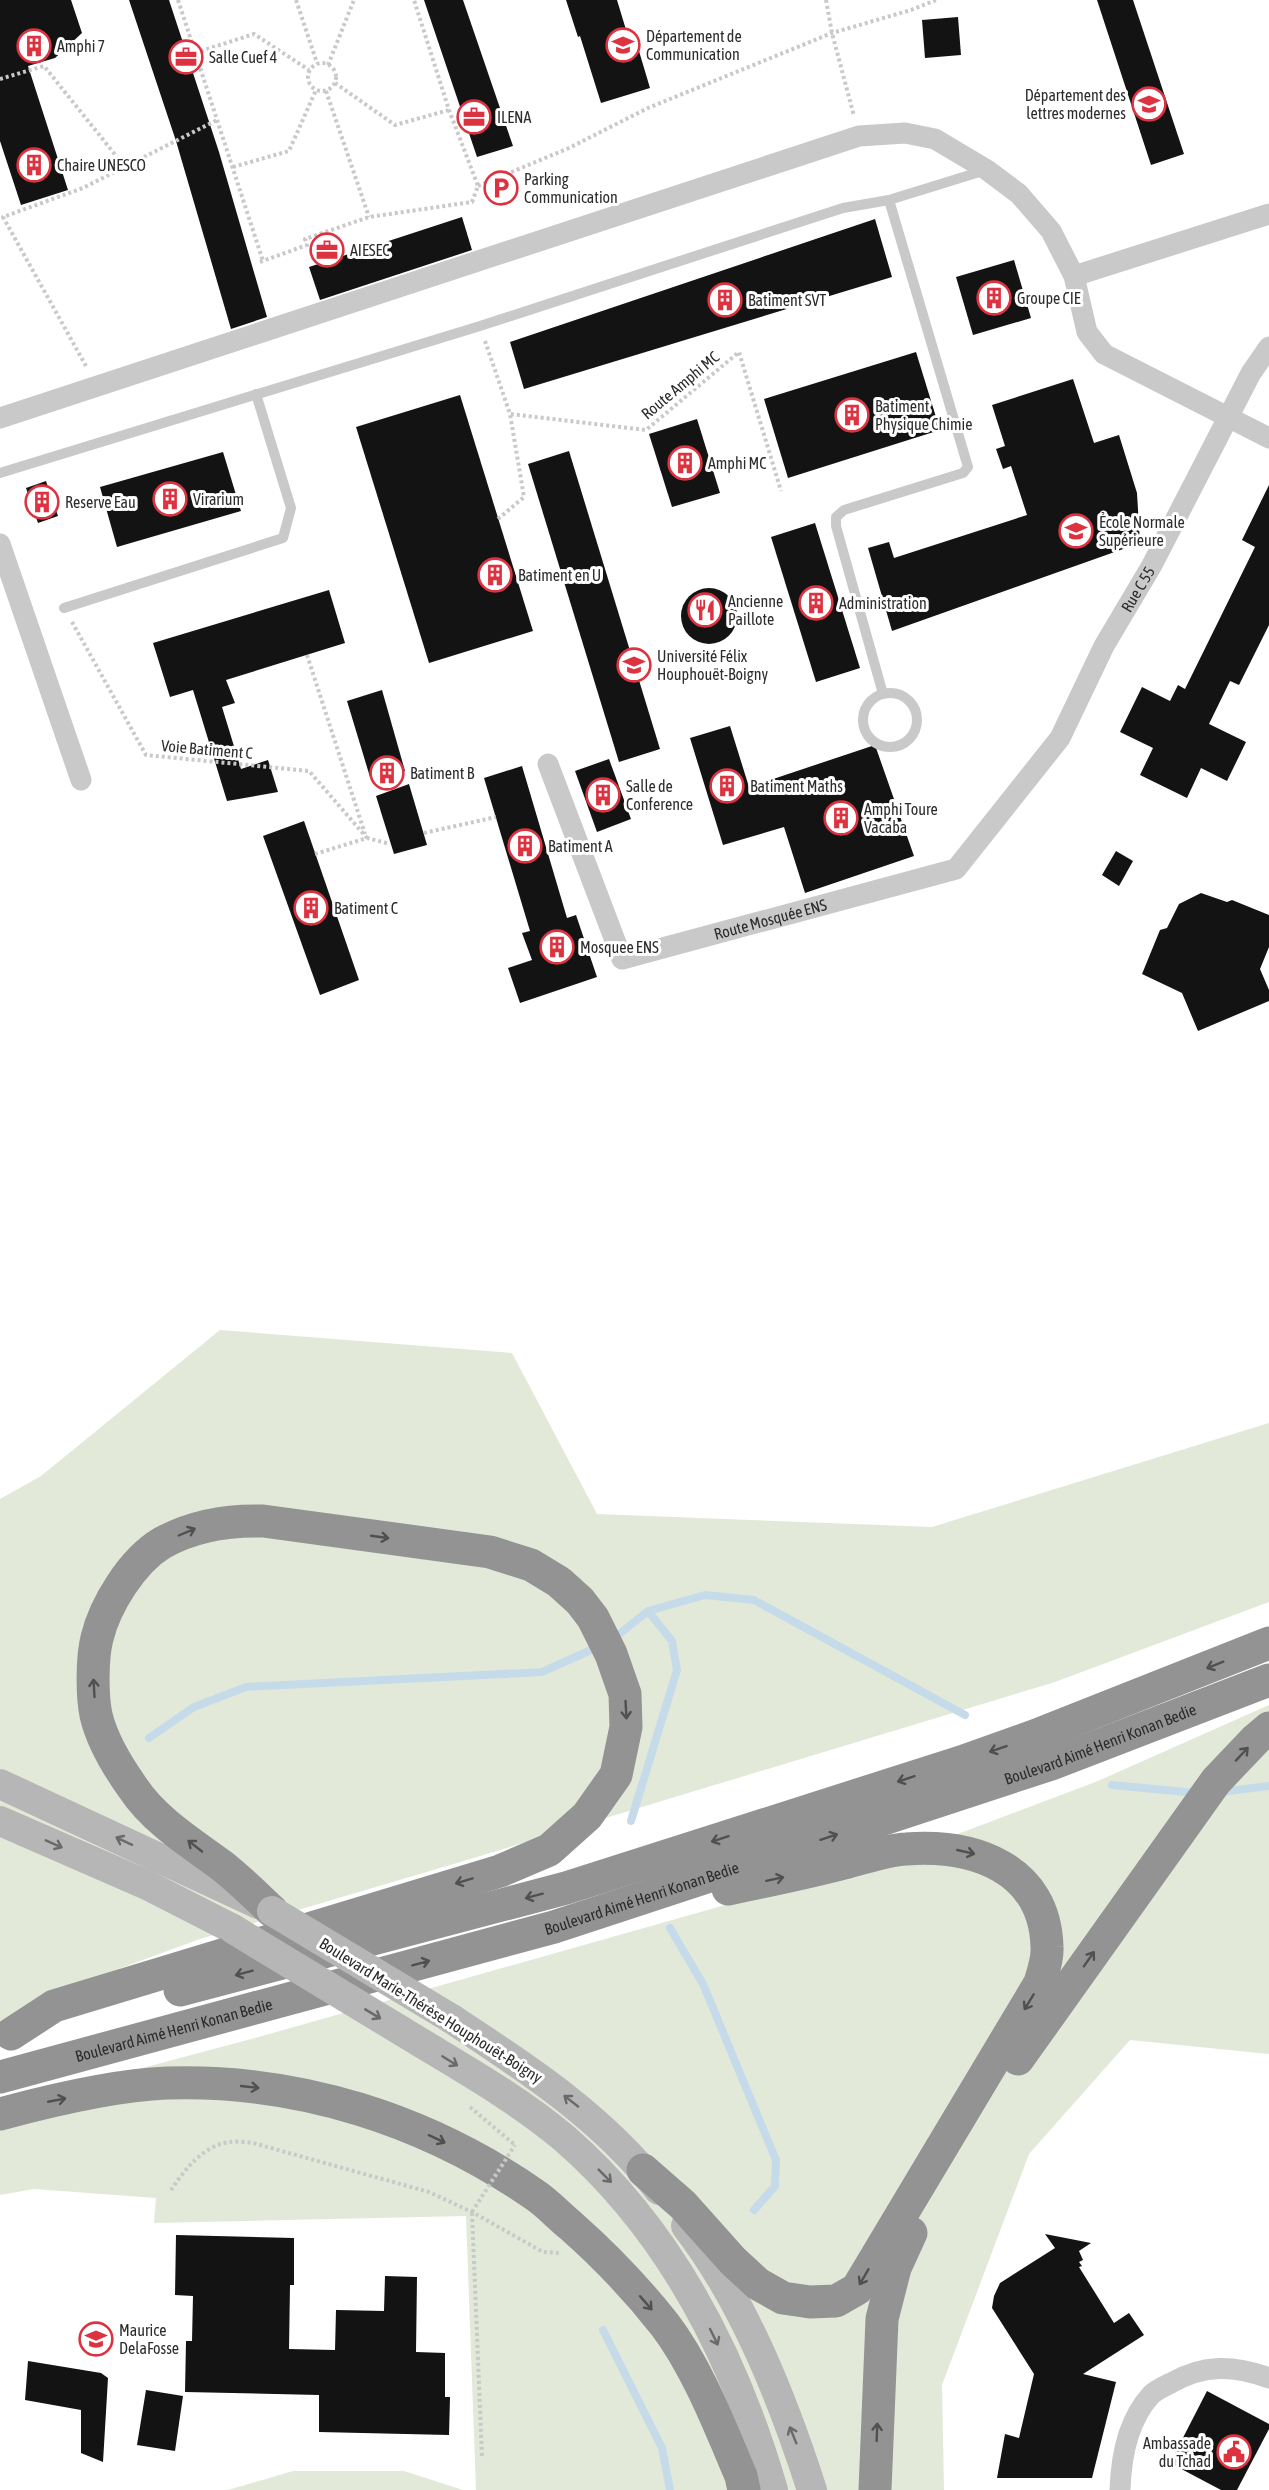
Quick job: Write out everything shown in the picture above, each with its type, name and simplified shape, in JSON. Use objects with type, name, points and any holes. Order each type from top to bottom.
[{"type":"highway","points":[[5,2036],[54,2006],[500,1871],[549,1850],[587,1816],[616,1775],[627,1727],[625,1694],[607,1644],[580,1601],[559,1582],[531,1565],[489,1552],[263,1521],[228,1520],[193,1529],[161,1544],[132,1569],[114,1598],[97,1639],[94,1677],[96,1715],[108,1745],[134,1790],[156,1814],[223,1867],[272,1911]]},
{"type":"highway","name":"Boulevard Aimé Henri Konan Bedie","points":[[5,2036],[566,1888],[961,1762],[1035,1736],[1269,1643]]},
{"type":"highway","name":"Boulevard Aimé Henri Konan Bedie","points":[[0,2077],[554,1927],[1051,1764],[1269,1680]]},
{"type":"highway","points":[[875,2490],[882,2319],[895,2268],[919,2217],[1011,2069],[1185,1824],[1216,1781],[1256,1738],[1269,1728]]},
{"type":"highway","points":[[554,1927],[794,1875],[904,1848],[950,1848],[974,1854],[1007,1868],[1025,1884],[1037,1905],[1045,1927],[1048,1949],[1040,1983],[857,2289],[836,2301],[810,2302],[783,2298],[758,2284],[733,2261],[683,2205],[643,2170]]},
{"type":"highway","points":[[0,2114],[100,2092],[166,2083],[288,2090],[345,2104],[399,2122],[484,2162],[537,2196],[608,2258],[666,2326],[703,2390],[741,2476],[744,2490]]},
{"type":"main road","name":"Boulevard Marie-Thérèse Houphouët-Boigny","points":[[0,1784],[272,1911],[452,2019],[549,2084],[583,2111],[643,2170],[702,2247],[740,2313],[769,2374],[798,2446],[812,2490]]},
{"type":"main road","name":"Boulevard Marie-Thérèse Houphouët-Boigny","points":[[0,1821],[147,1886],[233,1929],[496,2088],[562,2136],[607,2178],[638,2213],[690,2289],[731,2372],[772,2490]]},
{"type":"street","points":[[0,417],[859,136],[905,133],[935,139],[987,170],[1019,194],[1051,231],[1074,276],[1087,332],[1104,354],[1269,438]]},
{"type":"street","points":[[1074,276],[1269,214]]},
{"type":"street","name":"Rue C 55","points":[[1060,738],[1104,646],[1152,565],[1251,373],[1269,347]]},
{"type":"street","points":[[0,544],[81,780]]},
{"type":"street","name":"Route Mosquée ENS","points":[[548,764],[622,958],[956,869],[1060,738]]},
{"type":"street","points":[[1120,2490],[1121,2463],[1133,2425],[1152,2394],[1183,2376],[1216,2367],[1251,2371],[1269,2378]]},
{"type":"lane","points":[[0,473],[480,326],[843,208],[889,200],[987,170]]},
{"type":"lane","points":[[883,694],[836,526],[836,517],[844,510],[963,473],[968,467],[889,200]]},
{"type":"lane","points":[[64,608],[283,538],[291,508],[256,394]]},
{"type":"lane","points":[[892,693],[902,696],[910,702],[915,712],[916,722],[913,732],[907,740],[898,745],[887,746],[877,743],[869,737],[864,728],[863,717],[866,707],[873,699],[883,694],[892,693]]},
{"type":"path","points":[[178,0],[262,261],[307,245],[305,239],[369,217],[472,202],[478,186],[449,110],[414,0]]},
{"type":"path","points":[[296,0],[317,63]]},
{"type":"path","points":[[328,65],[354,0]]},
{"type":"path","points":[[826,0],[832,33],[859,136]]},
{"type":"path","points":[[478,186],[569,148],[648,108],[832,33],[911,10],[936,0]]},
{"type":"path","points":[[195,53],[254,34],[309,70]]},
{"type":"path","points":[[322,62],[328,65],[334,71],[335,83],[326,91],[316,90],[309,81],[309,70],[317,63],[322,62]]},
{"type":"path","points":[[0,79],[44,66],[125,167]]},
{"type":"path","points":[[335,83],[395,125],[449,110]]},
{"type":"path","points":[[233,167],[288,151],[316,90]]},
{"type":"path","points":[[326,91],[369,217]]},
{"type":"path","points":[[97,385],[3,217],[83,188],[217,120]]},
{"type":"path","points":[[480,326],[510,414],[524,497],[498,519]]},
{"type":"path","name":"Route Amphi MC","points":[[510,414],[646,430],[739,351],[781,491]]},
{"type":"path","name":"Voie Batiment C","points":[[64,608],[146,755],[309,771],[367,838]]},
{"type":"path","points":[[307,655],[367,838]]},
{"type":"path","points":[[424,833],[496,817]]},
{"type":"path","points":[[315,854],[367,838],[390,844]]},
{"type":"path","points":[[464,2102],[515,2145],[472,2212],[482,2457]]},
{"type":"path","points":[[171,2190],[186,2168],[208,2150],[228,2142],[253,2143],[429,2192],[472,2212],[543,2252],[565,2254]]},
{"type":"green space","points":[[220,1330],[512,1353],[597,1514],[932,1527],[1269,1423],[1269,1602],[1055,1682],[200,1939],[39,1998],[0,2023],[0,1499],[41,1476]]},
{"type":"green space","points":[[1269,1705],[1269,2054],[1130,2040],[1029,2154],[942,2385],[944,2490],[476,2490],[466,2216],[154,2223],[156,2198],[34,2189],[0,2195],[0,2106],[255,2038],[902,1855],[1098,1781]]},
{"type":"green space","points":[[293,2471],[404,2471],[463,2490],[228,2490]]},
{"type":"building","points":[[0,0],[71,0],[82,33],[55,58],[28,66],[68,190],[21,205],[0,141]]},
{"type":"building","points":[[129,0],[169,0],[219,152],[267,317],[231,329],[176,141]]},
{"type":"building","points":[[424,0],[463,0],[513,146],[477,157]]},
{"type":"building","points":[[566,0],[617,0],[627,33],[633,31],[650,88],[601,103]]},
{"type":"building","points":[[1097,0],[1133,0],[1184,154],[1151,165]]},
{"type":"building","points":[[958,17],[961,55],[925,58],[922,20]]},
{"type":"building","points":[[462,217],[472,250],[320,300],[309,267]]},
{"type":"building","name":"Batiment SVT","points":[[875,219],[892,277],[524,389],[510,342]]},
{"type":"building","name":"Groupe CIE","points":[[1014,260],[1031,318],[973,335],[956,277]]},
{"type":"building","name":"Batiment Physique Chimie","points":[[916,352],[940,430],[788,478],[764,399]]},
{"type":"building","points":[[1073,379],[1094,443],[1119,435],[1137,493],[1140,543],[892,631],[868,548],[889,542],[894,558],[1027,515],[1011,466],[1003,469],[996,449],[1005,446],[992,405]]},
{"type":"building","name":"Batiment en U","points":[[460,395],[533,631],[429,663],[356,427]]},
{"type":"building","name":"Amphi MC","points":[[697,419],[720,493],[672,507],[649,434]]},
{"type":"building","points":[[569,451],[660,749],[619,762],[528,464]]},
{"type":"building","name":"Virarium","points":[[223,452],[241,511],[117,547],[100,487]]},
{"type":"building","name":"Reserve Eau","points":[[46,481],[58,516],[38,523],[26,488]]},
{"type":"building","points":[[1269,485],[1269,625],[1239,685],[1230,681],[1209,724],[1246,742],[1227,781],[1201,768],[1187,798],[1140,775],[1153,748],[1120,732],[1142,687],[1170,701],[1178,685],[1185,689],[1255,547],[1242,540]]},
{"type":"building","name":"Administration","points":[[815,523],[860,668],[816,682],[771,537]]},
{"type":"building","points":[[709,588],[720,590],[729,596],[735,605],[737,616],[735,627],[729,636],[720,642],[709,644],[698,642],[689,636],[683,627],[681,616],[683,605],[689,596],[698,590]]},
{"type":"building","points":[[329,590],[345,643],[226,680],[235,703],[222,707],[241,769],[268,760],[278,792],[227,801],[193,690],[170,697],[153,643]]},
{"type":"building","points":[[382,690],[405,771],[370,777],[347,701]]},
{"type":"building","name":"Amphi Toure Vacaba","points":[[730,726],[749,787],[875,745],[914,856],[805,893],[784,827],[723,845],[690,738]]},
{"type":"building","name":"Salle de Conference","points":[[609,759],[631,819],[597,832],[575,771]]},
{"type":"building","points":[[522,766],[567,918],[576,915],[597,977],[520,1003],[508,968],[532,960],[522,933],[530,931],[484,778]]},
{"type":"building","points":[[409,784],[427,845],[394,854],[376,796]]},
{"type":"building","name":"Batiment C","points":[[304,821],[359,980],[320,995],[263,836]]},
{"type":"building","points":[[1116,851],[1133,861],[1119,886],[1102,875]]},
{"type":"building","points":[[1201,893],[1227,902],[1232,900],[1269,915],[1269,947],[1260,969],[1269,990],[1269,1001],[1198,1031],[1182,993],[1142,974],[1160,930],[1167,928],[1179,904]]},
{"type":"building","points":[[1045,2234],[1091,2243],[1079,2251],[1083,2260],[1079,2262],[1082,2266],[1079,2267],[1114,2323],[1129,2313],[1144,2335],[1083,2374],[1116,2382],[1092,2478],[997,2478],[1005,2434],[1019,2438],[1034,2374],[992,2308],[994,2296],[1000,2283],[1055,2248]]},
{"type":"building","points":[[176,2235],[294,2238],[294,2285],[290,2285],[289,2349],[335,2350],[336,2310],[384,2311],[385,2276],[417,2277],[416,2352],[445,2353],[445,2397],[450,2397],[449,2435],[319,2432],[319,2395],[185,2392],[186,2341],[192,2341],[193,2296],[175,2295]]},
{"type":"building","points":[[28,2361],[101,2373],[108,2378],[103,2462],[81,2453],[81,2410],[25,2400]]},
{"type":"building","points":[[146,2390],[183,2396],[175,2451],[137,2445]]},
{"type":"building","points":[[1207,2391],[1269,2424],[1269,2429],[1237,2490],[1221,2490],[1170,2463]]},
{"type":"waterway","points":[[613,1639],[648,1611],[705,1595],[754,1600],[965,1715]]},
{"type":"waterway","points":[[631,1821],[677,1670],[672,1641],[648,1611]]},
{"type":"waterway","points":[[149,1738],[194,1707],[246,1687],[542,1672],[591,1650]]},
{"type":"waterway","points":[[1112,1785],[1196,1793]]},
{"type":"waterway","points":[[1220,1792],[1269,1786]]},
{"type":"waterway","points":[[670,1928],[703,1984],[776,2160],[775,2186],[754,2210]]},
{"type":"waterway","points":[[603,2330],[662,2448],[670,2490]]},
{"type":"place","name":"Département de Communication","points":[[623,45]]},
{"type":"place","name":"Amphi 7","points":[[34,46]]},
{"type":"place","name":"Salle Cuef 4","points":[[186,57]]},
{"type":"place","name":"Département des lettres modernes","points":[[1149,104]]},
{"type":"place","name":"ILENA","points":[[474,117]]},
{"type":"place","name":"Chaire UNESCO","points":[[34,165]]},
{"type":"place","name":"Parking Communication","points":[[501,188]]},
{"type":"place","name":"AIESEC","points":[[327,250]]},
{"type":"place","name":"Groupe CIE","points":[[994,298]]},
{"type":"place","name":"Batiment SVT","points":[[725,300]]},
{"type":"place","name":"Batiment Physique Chimie","points":[[852,415]]},
{"type":"place","name":"Amphi MC","points":[[685,463]]},
{"type":"place","name":"Virarium","points":[[170,499]]},
{"type":"place","name":"Reserve Eau","points":[[42,502]]},
{"type":"place","name":"École Normale Supérieure","points":[[1076,531]]},
{"type":"place","name":"Batiment en U","points":[[495,575]]},
{"type":"place","name":"Administration","points":[[816,603]]},
{"type":"place","name":"Ancienne Paillote","points":[[705,610]]},
{"type":"place","name":"Université Félix Houphouët-Boigny","points":[[634,665]]},
{"type":"place","name":"Batiment B","points":[[387,773]]},
{"type":"place","name":"Batiment Maths","points":[[727,786]]},
{"type":"place","name":"Salle de Conference","points":[[603,795]]},
{"type":"place","name":"Amphi Toure Vacaba","points":[[841,818]]},
{"type":"place","name":"Batiment A","points":[[525,846]]},
{"type":"place","name":"Batiment C","points":[[311,908]]},
{"type":"place","name":"Mosquee ENS","points":[[557,947]]},
{"type":"place","name":"Maurice DelaFosse","points":[[96,2339]]},
{"type":"place","name":"Ambassade du Tchad","points":[[1234,2452]]}]
